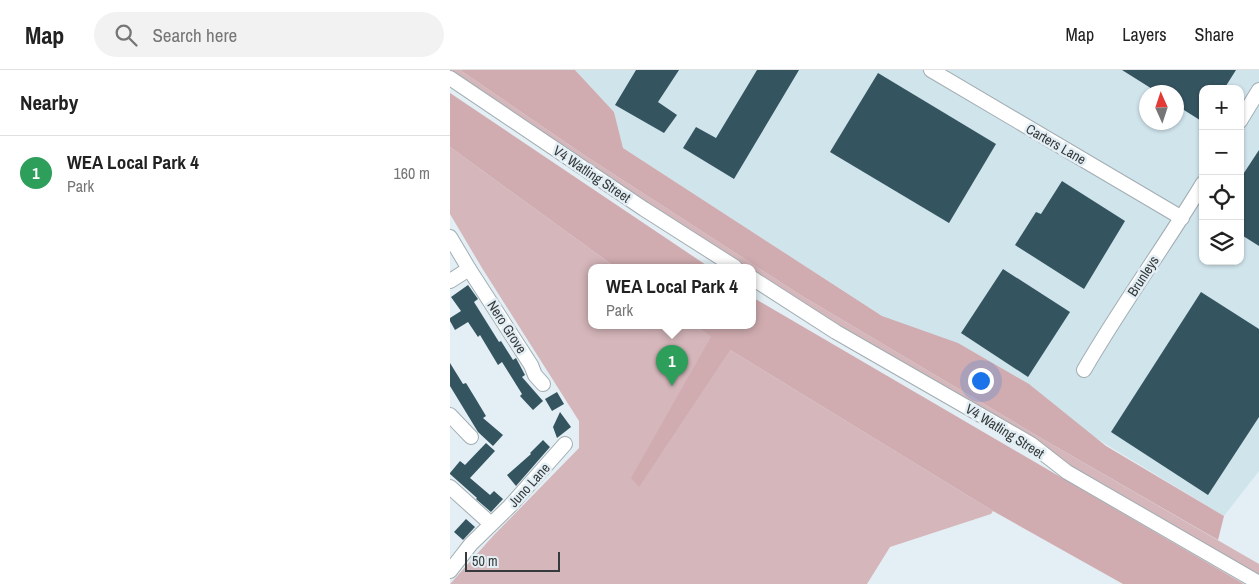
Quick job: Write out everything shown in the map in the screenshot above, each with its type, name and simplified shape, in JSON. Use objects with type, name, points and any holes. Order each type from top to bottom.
[{"type":"street","name":"Carters Lane","points":[[931,70],[1182,218]]},
{"type":"street","name":"V4 Watling Street","points":[[450,78],[644,209],[730,264]]},
{"type":"street","points":[[1244,114],[1259,90]]},
{"type":"street","name":"Brunleys","points":[[1084,370],[1107,331],[1199,190]]},
{"type":"street","name":"Nero Grove","points":[[450,237],[531,365],[535,375],[543,384]]},
{"type":"street","points":[[450,281],[469,269]]},
{"type":"street","name":"V4 Watling Street","points":[[756,281],[836,332],[1031,444],[1067,472],[1259,583]]},
{"type":"street","points":[[450,416],[471,437]]},
{"type":"street","name":"Juno Lane","points":[[450,571],[471,544],[510,506],[565,444]]},
{"type":"street","points":[[450,487],[491,524]]},
{"type":"shaded area","points":[[450,70],[460,70],[584,155],[753,264],[730,264],[450,78]]},
{"type":"shaded area","points":[[460,70],[575,70],[614,112],[623,148],[882,316],[958,343],[1029,384],[1106,446],[1224,516],[1218,540],[1046,441],[802,296],[756,266],[756,264],[753,264],[584,155]]},
{"type":"shaded area","points":[[575,70],[1259,70],[1259,471],[1224,516],[1071,423],[882,316],[623,148],[614,112]]},
{"type":"shaded area","points":[[450,93],[705,264],[611,264],[450,147]]},
{"type":"shaded area","points":[[450,147],[611,264],[588,264],[588,329],[700,329],[730,350],[993,511],[991,514],[890,547],[867,584],[450,584],[493,536],[579,448],[579,421],[450,214]]},
{"type":"shaded area","points":[[756,266],[802,296],[1046,441],[1259,564],[1259,581],[756,280]]},
{"type":"shaded area","points":[[756,299],[1244,584],[1123,584],[993,511],[730,350],[639,487],[631,478],[711,337],[700,329],[756,329]]},
{"type":"building","points":[[636,70],[679,70],[658,102],[677,115],[664,133],[615,105]]},
{"type":"building","points":[[757,70],[799,70],[734,179],[683,148],[696,127],[716,138]]},
{"type":"building","points":[[1122,70],[1236,70],[1227,85],[1199,85],[1199,119],[1184,110],[1184,85],[1146,85]]},
{"type":"building","points":[[878,73],[996,144],[949,223],[830,152]]},
{"type":"building","points":[[1259,150],[1259,246],[1244,237],[1244,173]]},
{"type":"building","points":[[1062,181],[1125,221],[1084,289],[1015,245],[1036,212],[1041,214]]},
{"type":"building","points":[[1003,269],[1070,312],[1028,377],[961,333]]},
{"type":"building","points":[[468,285],[478,299],[474,302],[499,342],[501,341],[513,360],[516,358],[525,375],[522,377],[543,401],[533,410],[520,396],[522,394],[502,362],[498,365],[480,335],[478,337],[468,322],[455,330],[450,321],[450,318],[461,311],[451,297]]},
{"type":"building","points":[[1201,292],[1259,329],[1259,417],[1208,495],[1111,432]]},
{"type":"building","points":[[450,363],[463,384],[466,383],[486,416],[483,418],[503,435],[493,446],[478,432],[450,386]]},
{"type":"building","points":[[557,392],[564,404],[552,411],[545,399]]},
{"type":"building","points":[[560,412],[571,427],[557,438],[553,427]]},
{"type":"building","points":[[543,440],[550,447],[516,486],[507,475],[531,454]]},
{"type":"building","points":[[486,443],[495,451],[470,478],[490,495],[494,491],[503,499],[491,512],[450,474],[460,461],[465,465]]},
{"type":"building","points":[[466,519],[475,527],[463,540],[454,532]]},
{"type":"place","name":"WEA Local Park 4","points":[[672,386]]}]
